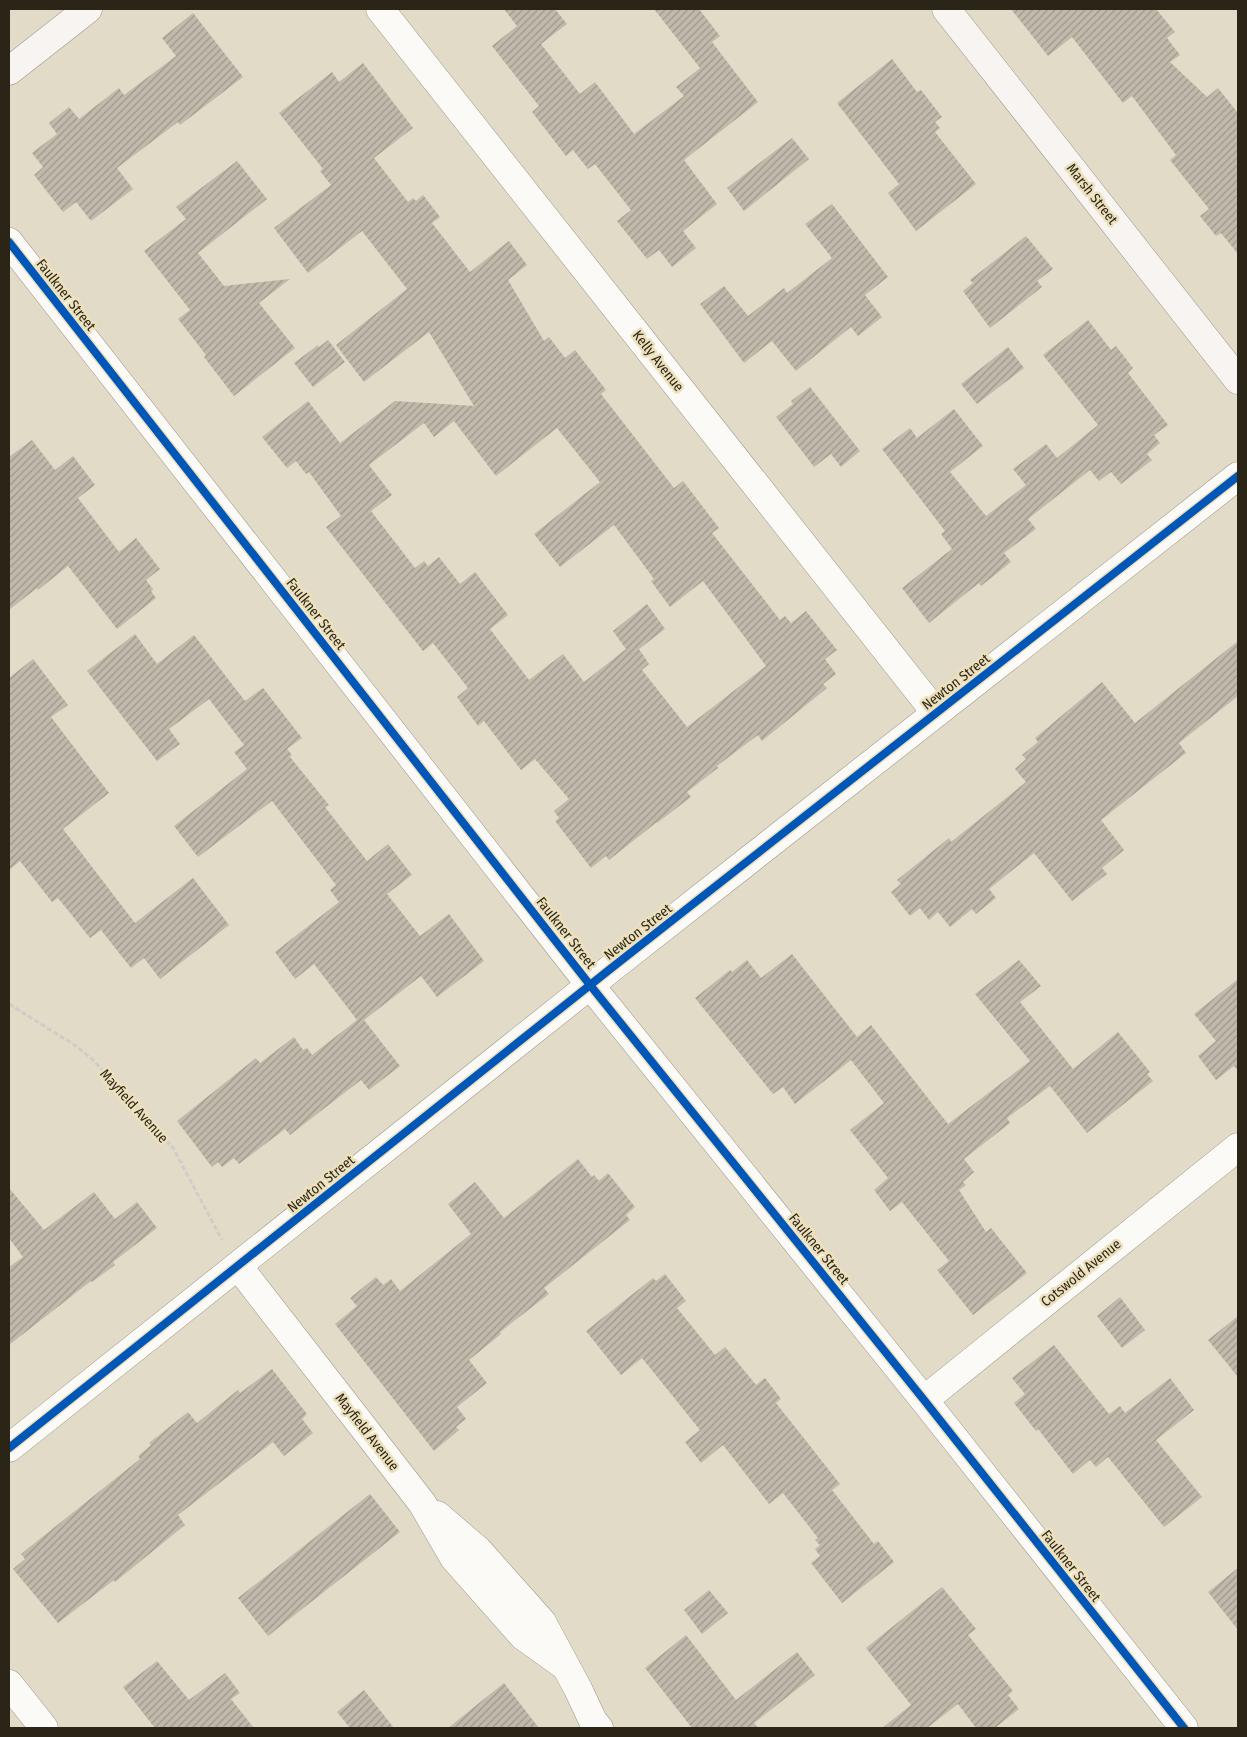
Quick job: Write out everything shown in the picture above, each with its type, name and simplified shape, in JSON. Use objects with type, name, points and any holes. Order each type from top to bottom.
[{"type":"main road","points":[[9,71],[88,9]]},
{"type":"main road","name":"Marsh Street","points":[[946,9],[1238,380]]},
{"type":"street","name":"Kelly Avenue","points":[[380,9],[936,713]]},
{"type":"street","name":"Faulkner Street","points":[[9,242],[590,985],[924,1400],[1184,1728]]},
{"type":"street","name":"Newton Street","points":[[9,1448],[590,985],[1238,476]]},
{"type":"street","name":"Cotswold Avenue","points":[[924,1400],[1238,1147]]},
{"type":"street","name":"Mayfield Avenue","points":[[238,1266],[422,1503],[478,1550],[542,1622],[593,1721],[599,1728]]},
{"type":"street","points":[[9,1684],[44,1728]]},
{"type":"building","points":[[504,9],[555,9],[567,24],[541,44],[580,94],[595,82],[634,134],[684,96],[676,87],[700,68],[654,9],[699,9],[720,36],[712,42],[758,102],[684,160],[717,204],[683,231],[696,248],[672,267],[659,250],[647,259],[617,221],[631,210],[595,164],[588,169],[573,150],[566,156],[532,112],[539,106],[492,46],[517,26]]},
{"type":"building","points":[[1011,9],[1156,9],[1175,32],[1167,38],[1180,55],[1170,62],[1207,97],[1218,88],[1238,113],[1238,254],[1221,233],[1216,236],[1200,216],[1209,209],[1170,160],[1176,155],[1132,96],[1123,103],[1072,37],[1048,56]]},
{"type":"building","points":[[193,13],[243,77],[180,125],[178,122],[117,168],[133,189],[91,221],[76,202],[63,212],[34,175],[43,167],[32,153],[57,134],[49,123],[69,107],[79,119],[119,88],[124,95],[176,56],[162,38]]},
{"type":"building","points":[[892,59],[917,92],[921,90],[942,117],[935,122],[940,128],[935,132],[976,184],[916,231],[888,193],[899,184],[837,103]]},
{"type":"building","points":[[363,63],[413,128],[374,158],[408,202],[413,198],[416,201],[423,195],[440,217],[432,223],[470,272],[509,241],[527,265],[508,280],[544,341],[549,337],[565,358],[575,350],[606,390],[601,394],[674,488],[683,481],[719,528],[712,533],[780,620],[785,616],[791,623],[806,611],[837,650],[825,659],[836,674],[823,684],[827,688],[762,741],[758,735],[717,766],[718,768],[687,792],[691,797],[609,860],[606,856],[591,868],[555,821],[559,818],[554,811],[569,799],[535,759],[521,770],[484,721],[478,726],[457,697],[468,688],[433,643],[423,651],[326,527],[341,516],[309,472],[306,474],[296,461],[287,468],[262,437],[308,401],[340,443],[395,401],[474,406],[429,332],[364,382],[336,345],[407,289],[362,231],[308,273],[274,228],[331,185],[320,171],[323,169],[279,113],[332,72],[339,82]],"holes":[[[454,421],[496,476],[557,428],[600,482],[534,534],[560,567],[614,525],[654,579],[651,581],[670,607],[703,581],[766,666],[687,727],[642,670],[649,664],[639,649],[665,629],[647,604],[613,631],[626,649],[584,682],[563,654],[529,680],[490,629],[508,615],[475,572],[460,584],[439,557],[428,566],[424,561],[415,568],[371,511],[392,495],[369,465],[424,423],[434,437]]]},
{"type":"building","points":[[792,138],[809,159],[744,211],[727,188]]},
{"type":"building","points":[[237,161],[267,199],[198,253],[224,286],[290,279],[259,303],[295,348],[234,396],[178,319],[190,310],[144,251],[186,219],[176,207]]},
{"type":"building","points":[[832,204],[888,277],[865,295],[882,317],[858,336],[851,327],[796,371],[772,341],[744,363],[700,304],[724,286],[748,316],[784,288],[787,293],[832,258],[805,224]]},
{"type":"building","points":[[1026,236],[1053,269],[1037,281],[1042,287],[990,328],[963,291],[973,283],[970,280]]},
{"type":"building","points":[[1088,320],[1111,350],[1116,346],[1133,368],[1128,373],[1168,425],[1154,435],[1160,443],[1147,454],[1152,460],[1121,484],[1111,472],[1099,481],[1090,470],[1028,519],[1036,529],[1004,553],[1011,562],[981,586],[979,583],[929,623],[902,588],[952,549],[941,534],[945,531],[882,449],[910,428],[917,438],[954,409],[983,446],[950,472],[986,516],[1026,485],[1013,469],[1046,444],[1057,458],[1098,425],[1043,355]]},
{"type":"building","points":[[328,340],[345,362],[313,387],[294,363]]},
{"type":"building","points":[[1008,347],[1024,368],[977,404],[961,384]]},
{"type":"building","points":[[810,387],[860,451],[841,467],[831,454],[814,467],[776,417],[793,404],[791,401]]},
{"type":"building","points":[[32,440],[55,470],[73,456],[95,485],[78,498],[119,552],[136,538],[160,569],[146,580],[153,589],[151,591],[156,598],[117,629],[68,566],[9,610],[9,457]]},
{"type":"building","points":[[135,634],[157,664],[194,635],[245,701],[263,688],[302,738],[287,749],[292,755],[290,757],[329,805],[325,807],[367,861],[388,844],[412,875],[387,894],[420,936],[449,914],[484,961],[437,997],[421,976],[364,1020],[400,1066],[369,1090],[361,1080],[290,1135],[285,1129],[239,1164],[234,1158],[222,1167],[218,1162],[212,1167],[177,1121],[256,1058],[260,1063],[294,1037],[303,1050],[307,1048],[312,1055],[357,1020],[314,964],[295,979],[275,952],[339,902],[330,890],[336,885],[272,801],[198,857],[174,826],[247,769],[234,752],[244,745],[209,699],[169,729],[180,744],[157,761],[87,671]]},
{"type":"building","points":[[1238,641],[1238,696],[1179,743],[1186,753],[1101,820],[1124,850],[1102,868],[1107,874],[1072,901],[1034,853],[989,889],[996,898],[976,914],[972,909],[950,927],[938,912],[929,920],[920,908],[910,916],[891,892],[901,884],[897,880],[949,838],[951,842],[1026,782],[1015,769],[1026,759],[1022,755],[1038,742],[1035,738],[1102,682],[1135,723]]},
{"type":"building","points":[[33,659],[68,705],[51,717],[109,793],[63,829],[135,923],[193,878],[229,925],[160,979],[144,958],[131,968],[101,930],[90,938],[58,898],[52,902],[20,861],[9,870],[9,678]]},
{"type":"building","points":[[792,954],[857,1037],[871,1025],[948,1124],[1030,1061],[975,994],[1019,960],[1041,986],[1020,1002],[1073,1069],[1118,1032],[1150,1072],[1147,1074],[1153,1081],[1087,1133],[1050,1086],[1007,1118],[1010,1123],[964,1159],[974,1172],[963,1182],[966,1185],[959,1190],[986,1232],[991,1228],[1027,1273],[973,1315],[937,1270],[949,1261],[902,1202],[890,1211],[874,1190],[888,1178],[850,1130],[884,1103],[851,1060],[795,1104],[783,1087],[773,1094],[695,998],[730,970],[732,972],[747,960],[761,978]]},
{"type":"building","points":[[1238,979],[1238,1071],[1234,1066],[1216,1080],[1198,1056],[1216,1041],[1194,1014]]},
{"type":"building","points":[[578,1159],[592,1177],[594,1175],[599,1181],[608,1173],[635,1207],[626,1215],[630,1220],[544,1288],[549,1294],[500,1332],[501,1334],[469,1360],[487,1383],[457,1407],[466,1419],[456,1427],[459,1430],[434,1451],[335,1324],[357,1306],[350,1298],[376,1277],[383,1285],[391,1279],[400,1291],[471,1234],[448,1204],[475,1182],[504,1218]]},
{"type":"building","points":[[9,1188],[44,1230],[94,1192],[115,1219],[137,1202],[157,1228],[113,1262],[115,1265],[91,1281],[9,1345],[9,1267],[23,1257],[9,1238]]},
{"type":"building","points":[[665,1274],[686,1301],[677,1308],[715,1355],[725,1347],[756,1385],[765,1378],[781,1399],[776,1403],[840,1484],[832,1490],[874,1544],[878,1541],[894,1562],[842,1603],[811,1563],[820,1556],[815,1549],[820,1545],[815,1540],[818,1538],[783,1493],[769,1504],[723,1445],[701,1463],[685,1442],[700,1430],[642,1358],[621,1375],[586,1331],[653,1278],[656,1281]]},
{"type":"building","points":[[1120,1297],[1145,1330],[1122,1348],[1097,1316]]},
{"type":"building","points":[[1238,1316],[1238,1377],[1208,1340]]},
{"type":"building","points":[[1054,1345],[1109,1414],[1120,1406],[1125,1413],[1170,1378],[1194,1410],[1156,1440],[1202,1497],[1164,1527],[1108,1457],[1096,1467],[1090,1460],[1073,1474],[1038,1429],[1036,1431],[1014,1403],[1025,1394],[1012,1378]]},
{"type":"building","points":[[272,1369],[307,1414],[302,1419],[313,1433],[284,1456],[273,1442],[178,1515],[185,1525],[115,1582],[114,1580],[58,1623],[13,1569],[25,1559],[21,1554],[140,1459],[138,1456],[151,1445],[149,1443],[188,1412],[197,1423],[238,1390],[240,1393]]},
{"type":"building","points":[[370,1494],[400,1532],[268,1636],[238,1598]]},
{"type":"building","points":[[1238,1568],[1238,1630],[1208,1592]]},
{"type":"building","points":[[942,1587],[976,1629],[968,1635],[1013,1691],[1008,1695],[1019,1709],[995,1728],[976,1728],[958,1704],[927,1728],[882,1728],[911,1705],[866,1648]]},
{"type":"building","points":[[709,1590],[728,1613],[702,1634],[684,1610]]},
{"type":"building","points":[[686,1635],[736,1700],[797,1652],[815,1675],[754,1723],[758,1728],[692,1728],[645,1668]]},
{"type":"building","points":[[157,1661],[189,1700],[225,1673],[240,1693],[231,1699],[254,1728],[153,1728],[123,1687]]},
{"type":"building","points":[[504,1683],[539,1728],[448,1728]]},
{"type":"building","points":[[364,1690],[394,1728],[350,1728],[337,1712]]},
{"type":"cycle path","points":[[9,242],[590,985],[924,1400],[1184,1728]]},
{"type":"cycle path","points":[[9,1448],[614,966],[1238,476]]}]
